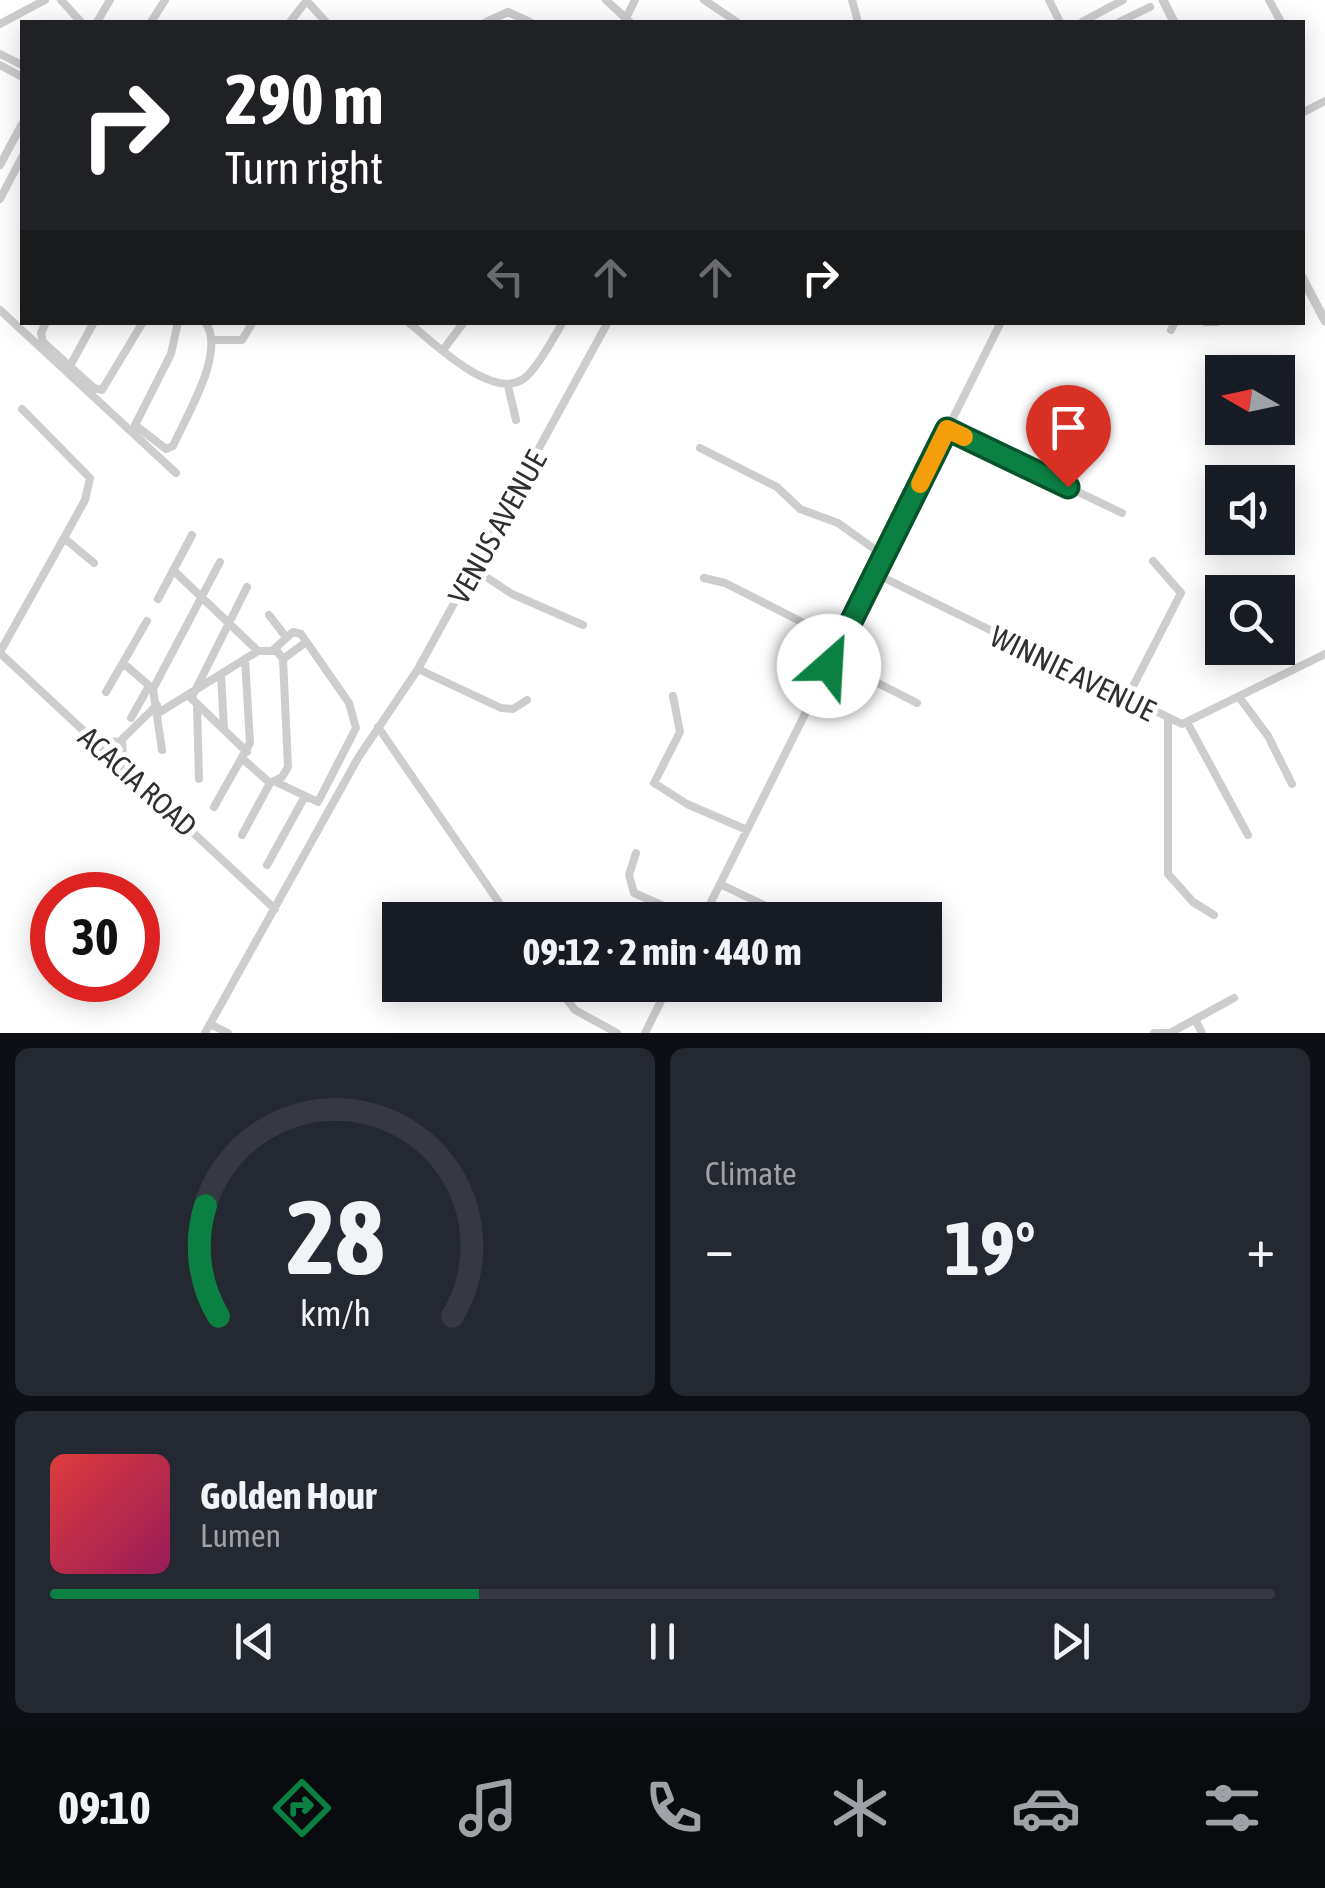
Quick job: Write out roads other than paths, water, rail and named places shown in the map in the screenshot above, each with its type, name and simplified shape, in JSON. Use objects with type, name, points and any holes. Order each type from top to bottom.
[{"type":"street","points":[[0,24],[45,0]]},
{"type":"street","points":[[61,0],[78,20]]},
{"type":"street","points":[[292,20],[307,0],[324,20]]},
{"type":"street","points":[[606,0],[625,20]]},
{"type":"street","points":[[704,0],[734,20]]},
{"type":"street","points":[[1085,20],[1110,3],[1123,0]]},
{"type":"street","points":[[1122,20],[1150,7]]},
{"type":"street","points":[[490,20],[508,12],[526,20]]},
{"type":"street","points":[[0,166],[20,128]]},
{"type":"street","points":[[0,199],[20,161]]},
{"type":"street","points":[[1305,284],[1325,321]]},
{"type":"street","points":[[0,310],[176,473]]},
{"type":"street","points":[[45,325],[42,340],[94,388],[105,389],[141,325]]},
{"type":"street","points":[[70,366],[92,325]]},
{"type":"street","points":[[177,325],[171,354],[136,425],[160,448],[172,446],[198,392],[214,340],[206,325]]},
{"type":"street","points":[[214,340],[242,340],[251,325]]},
{"type":"street","points":[[412,325],[486,380],[508,386],[526,378],[561,325]]},
{"type":"street","points":[[443,350],[462,325]]},
{"type":"street","name":"VENUS AVENUE","points":[[205,1033],[378,728],[418,669],[606,325]]},
{"type":"street","points":[[710,902],[999,325]]},
{"type":"street","points":[[508,386],[516,420]]},
{"type":"street","points":[[0,652],[85,500],[90,475],[22,409]]},
{"type":"street","points":[[947,429],[1122,513]]},
{"type":"street","points":[[700,448],[777,487],[800,510],[834,521],[884,556]]},
{"type":"street","points":[[158,599],[192,535]]},
{"type":"street","points":[[64,538],[94,563]]},
{"type":"street","points":[[131,718],[220,562]]},
{"type":"street","points":[[1126,700],[1181,592],[1153,562]]},
{"type":"street","points":[[474,568],[512,594],[584,625]]},
{"type":"street","points":[[173,570],[258,650]]},
{"type":"street","name":"WINNIE AVENUE","points":[[876,574],[1126,700],[1168,720],[1188,724],[1325,654]]},
{"type":"street","points":[[704,578],[725,583],[841,642]]},
{"type":"street","points":[[192,696],[247,587]]},
{"type":"street","points":[[270,615],[286,637]]},
{"type":"street","points":[[106,692],[147,620]]},
{"type":"street","points":[[192,696],[273,782],[304,798],[320,800],[356,728],[349,703],[296,632],[272,650]]},
{"type":"street","points":[[283,658],[306,642]]},
{"type":"street","points":[[107,754],[159,708],[192,696],[258,650],[272,650],[283,658]]},
{"type":"street","name":"ACACIA ROAD","points":[[0,652],[275,910]]},
{"type":"street","points":[[242,835],[288,762],[283,658]]},
{"type":"street","points":[[214,807],[244,755],[251,730],[245,659]]},
{"type":"street","points":[[124,664],[151,688],[159,708],[162,750]]},
{"type":"street","points":[[829,666],[856,672],[916,702]]},
{"type":"street","points":[[418,669],[500,708],[513,709],[527,700]]},
{"type":"street","points":[[221,675],[224,729]]},
{"type":"street","points":[[672,696],[680,732],[654,783],[687,804],[747,830]]},
{"type":"street","points":[[1239,697],[1260,723],[1292,784]]},
{"type":"street","points":[[198,705],[199,779]]},
{"type":"street","points":[[1168,720],[1168,874],[1193,902],[1214,915]]},
{"type":"street","points":[[1188,724],[1248,835]]},
{"type":"street","points":[[378,728],[499,902]]},
{"type":"street","points":[[92,740],[121,742]]},
{"type":"street","points":[[121,742],[124,772]]},
{"type":"street","points":[[268,866],[304,798]]},
{"type":"street","points":[[636,853],[629,875],[634,893],[656,902]]},
{"type":"street","points":[[720,884],[758,902]]},
{"type":"street","points":[[1154,1033],[1170,1032],[1234,998]]},
{"type":"street","points":[[571,1002],[582,1015],[616,1033]]},
{"type":"street","points":[[645,1033],[660,1002]]},
{"type":"street","points":[[1195,1019],[1202,1033]]},
{"type":"street","points":[[210,1024],[228,1033]]}]
